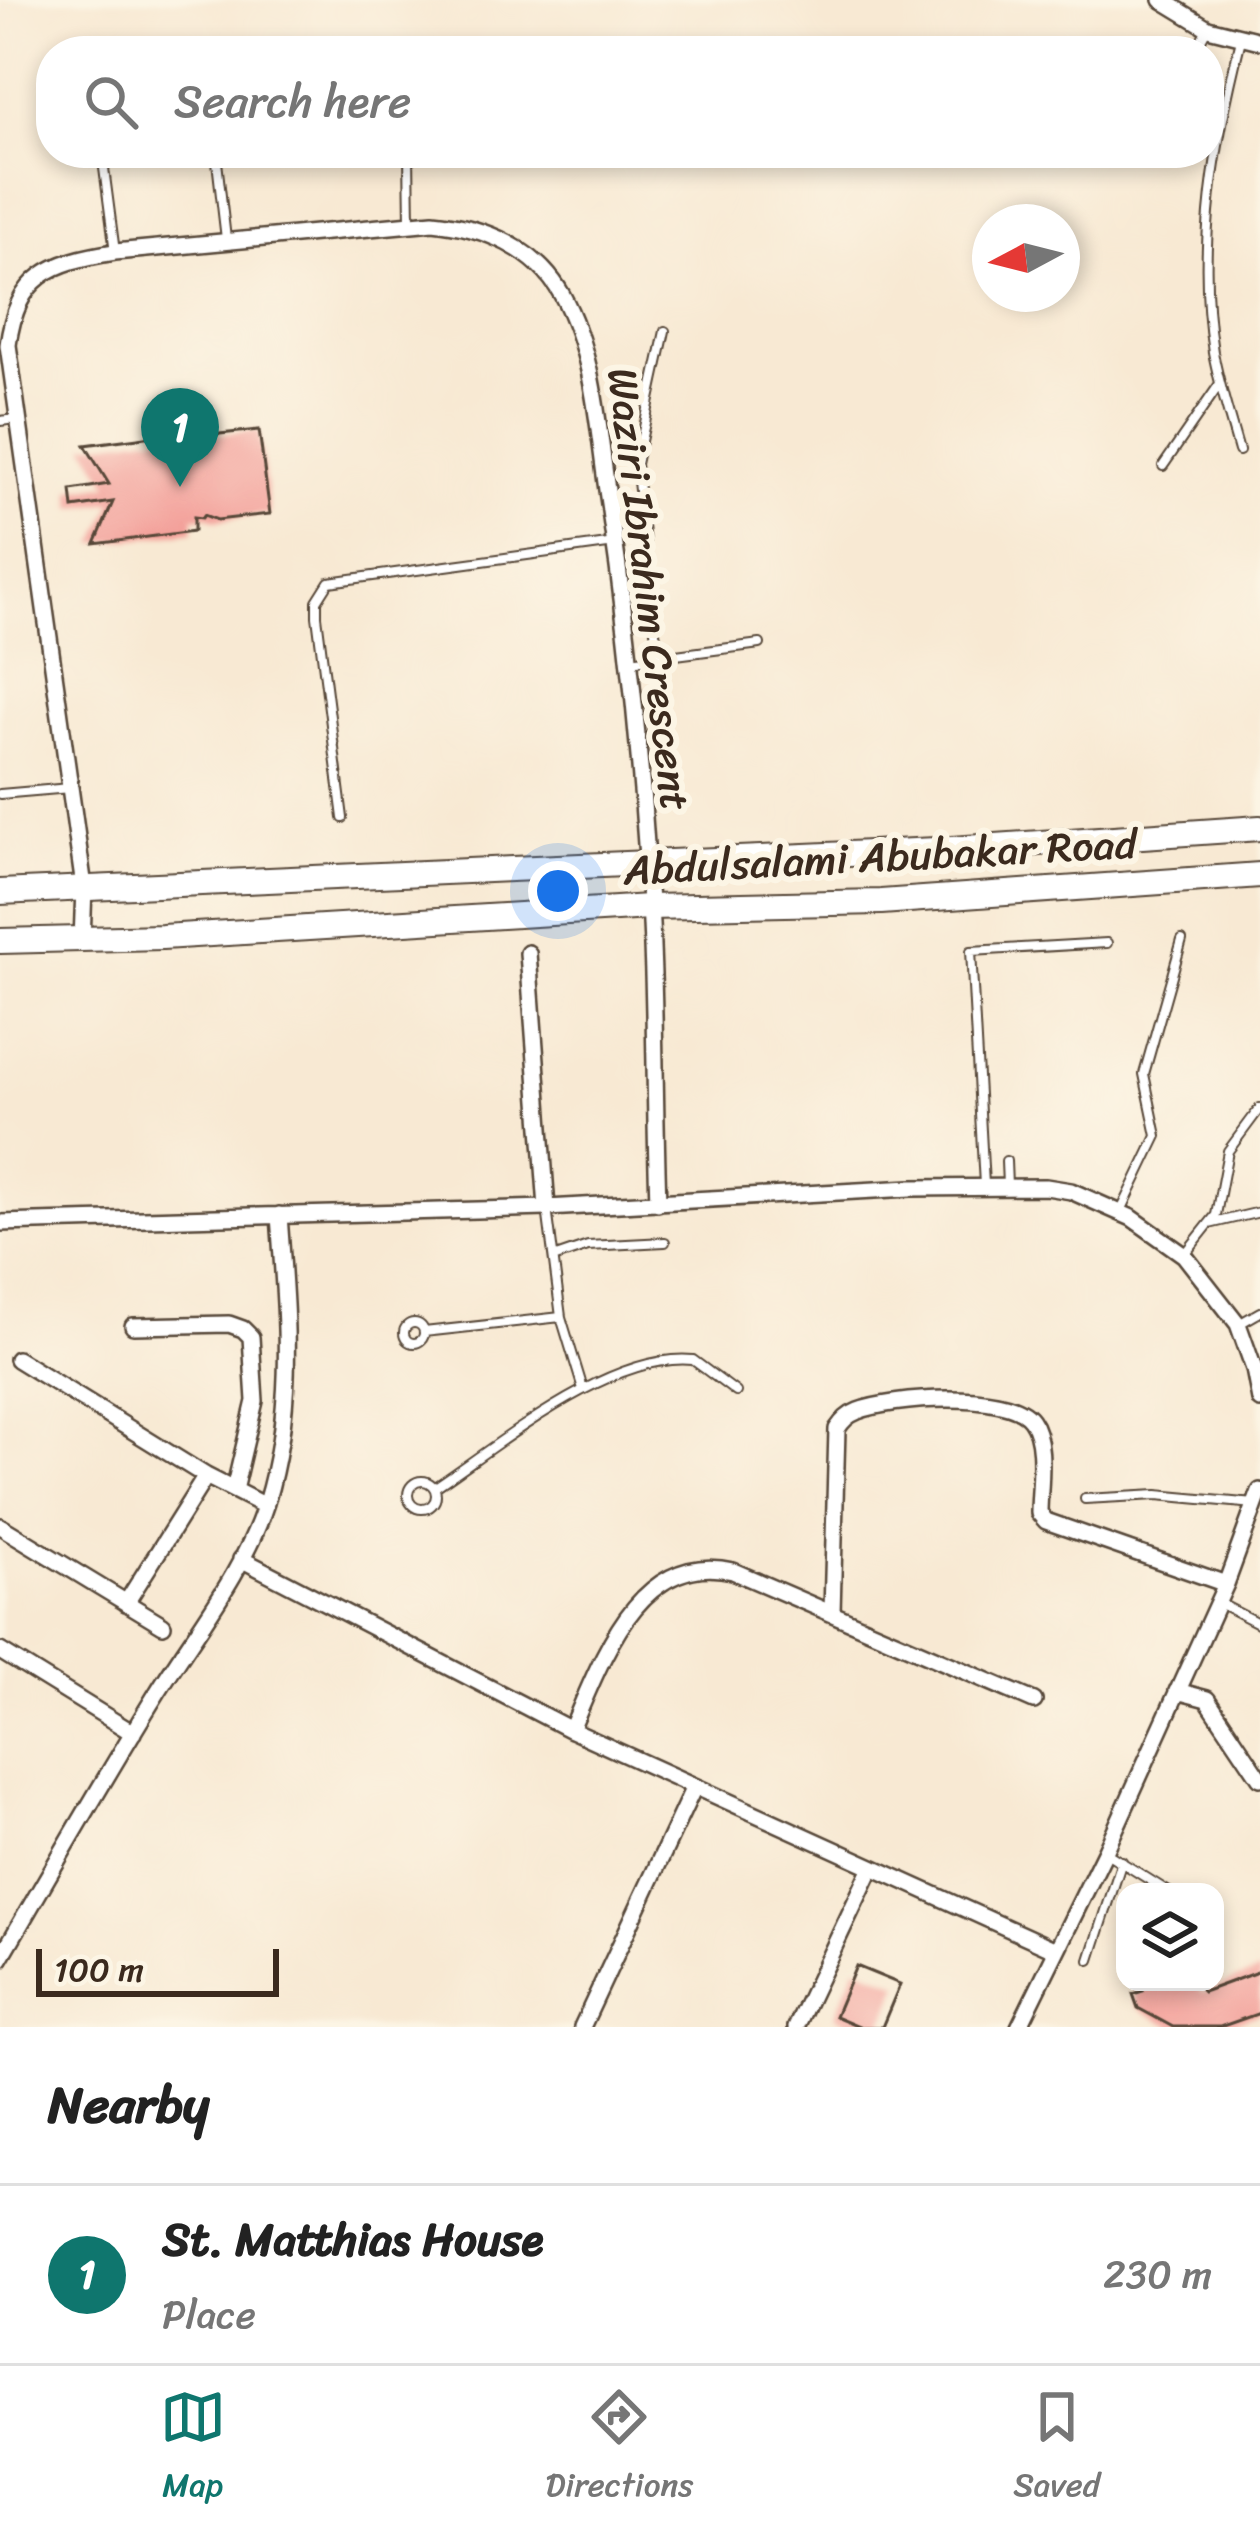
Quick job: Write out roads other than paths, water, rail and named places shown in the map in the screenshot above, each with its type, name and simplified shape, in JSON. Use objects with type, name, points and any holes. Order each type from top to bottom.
[{"type":"main road","name":"Abdulsalami Abubakar Road","points":[[0,892],[937,850],[1260,828]]},
{"type":"main road","name":"Abdulsalami Abubakar Road","points":[[0,941],[649,907],[881,902],[1260,875]]},
{"type":"street","points":[[1162,0],[1208,28],[1260,41]]},
{"type":"street","name":"Waziri Ibrahim Crescent","points":[[82,940],[84,886],[8,345],[11,318],[21,295],[44,272],[115,252],[410,224],[463,225],[504,239],[554,281],[582,342],[615,543],[647,861],[658,1203]]},
{"type":"street","points":[[528,953],[547,1208]]},
{"type":"street","points":[[0,1223],[547,1208],[985,1185],[1071,1191],[1120,1213],[1184,1256],[1238,1324],[1257,1369],[1260,1400]]},
{"type":"street","points":[[0,1959],[241,1558],[265,1506],[290,1364],[279,1215]]},
{"type":"street","points":[[133,1326],[229,1324],[251,1337],[256,1401],[234,1490]]},
{"type":"street","points":[[17,1359],[206,1476],[265,1506]]},
{"type":"street","points":[[832,1612],[837,1429],[852,1413],[865,1408],[935,1399],[1001,1404],[1032,1421],[1038,1442],[1039,1513],[1046,1522],[1226,1584]]},
{"type":"street","points":[[126,1603],[206,1476]]},
{"type":"street","points":[[1018,2027],[1105,1852],[1218,1603],[1258,1497]]},
{"type":"street","points":[[0,1526],[163,1625]]},
{"type":"street","points":[[241,1558],[571,1730],[1056,1950]]},
{"type":"street","points":[[571,1730],[614,1634],[638,1602],[681,1571],[713,1566],[832,1612],[1034,1701]]},
{"type":"street","points":[[0,1651],[133,1732]]},
{"type":"street","points":[[1178,1691],[1207,1700],[1260,1778]]},
{"type":"street","points":[[582,2027],[694,1787]]},
{"type":"street","points":[[796,2027],[871,1869]]},
{"type":"lane","points":[[1203,36],[1208,28]]},
{"type":"lane","points":[[1224,115],[1241,37]]},
{"type":"lane","points":[[104,168],[115,252]]},
{"type":"lane","points":[[218,168],[226,240]]},
{"type":"lane","points":[[409,168],[410,224]]},
{"type":"lane","points":[[1213,168],[1210,321],[1220,383],[1240,451]]},
{"type":"lane","points":[[658,657],[636,464],[665,332]]},
{"type":"lane","points":[[1163,466],[1220,383]]},
{"type":"lane","points":[[0,421],[19,419]]},
{"type":"lane","points":[[343,818],[316,602],[329,582],[615,543]]},
{"type":"lane","points":[[627,661],[760,644]]},
{"type":"lane","points":[[0,794],[70,788]]},
{"type":"lane","points":[[1120,1213],[1157,1136],[1144,1074],[1182,940]]},
{"type":"lane","points":[[985,1185],[971,951],[1107,943]]},
{"type":"lane","points":[[1184,1256],[1221,1203],[1228,1151],[1260,1108]]},
{"type":"lane","points":[[1006,1161],[1007,1186]]},
{"type":"lane","points":[[547,1208],[561,1317],[583,1389]]},
{"type":"lane","points":[[1209,1224],[1260,1212]]},
{"type":"lane","points":[[556,1257],[588,1246],[665,1242]]},
{"type":"lane","points":[[1238,1324],[1260,1312]]},
{"type":"lane","points":[[424,1332],[561,1317]]},
{"type":"lane","points":[[434,1488],[583,1389],[680,1359],[693,1360],[736,1392]]},
{"type":"lane","points":[[1085,1499],[1258,1497]]},
{"type":"lane","points":[[1218,1603],[1260,1624]]},
{"type":"lane","points":[[1105,1852],[1155,1883]]},
{"type":"lane","points":[[1090,1960],[1121,1861]]},
{"type":"place","name":"St. Matthias House","points":[[180,487]]}]
